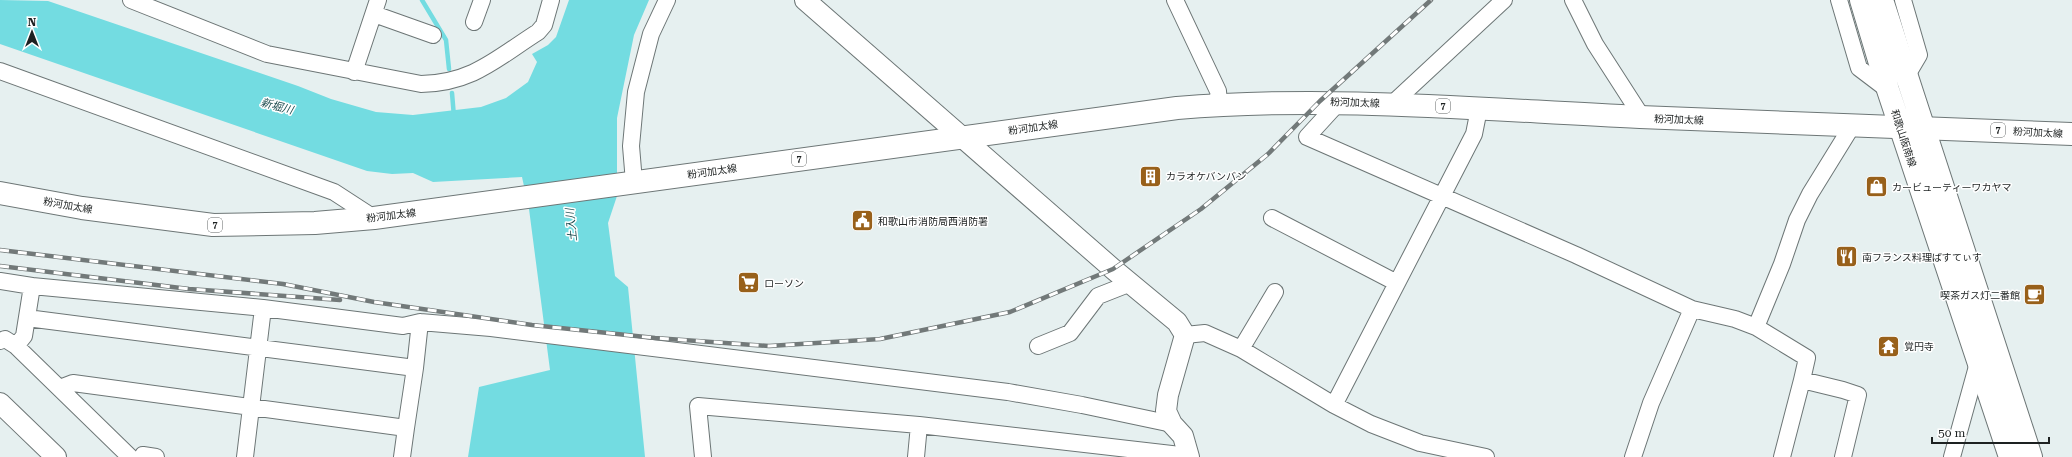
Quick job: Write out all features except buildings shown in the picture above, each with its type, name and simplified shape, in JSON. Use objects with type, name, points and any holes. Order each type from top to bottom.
[{"type":"main road","name":"和歌山阪南線","points":[[1860,0],[1888,90],[2010,457]]},
{"type":"main road","points":[[1882,0],[2031,457]]},
{"type":"main road","name":"粉河加太線","points":[[0,193],[82,208],[213,225],[315,223],[374,218],[1177,108],[1219,104],[1339,102],[1642,117],[1852,126],[1924,126],[2072,134]]},
{"type":"street","points":[[131,0],[267,54],[421,84],[440,83],[475,73],[538,32],[544,25],[551,0]]},
{"type":"street","points":[[474,22],[482,0]]},
{"type":"street","points":[[634,182],[631,146],[636,92],[651,34],[667,0]]},
{"type":"street","points":[[703,457],[698,406],[919,426],[1189,457],[1183,436],[1172,424],[1166,411],[1168,395],[1185,336],[1177,322],[806,0]]},
{"type":"street","points":[[1175,0],[1218,91],[1219,104]]},
{"type":"street","points":[[1392,104],[1504,0]]},
{"type":"street","points":[[1573,0],[1595,44],[1619,84],[1642,117]]},
{"type":"street","points":[[1839,0],[1859,68],[1888,90]]},
{"type":"street","points":[[1903,0],[1919,55],[1906,77]]},
{"type":"street","points":[[354,72],[376,7],[433,35]]},
{"type":"street","points":[[0,71],[334,192],[374,218]]},
{"type":"street","points":[[1339,102],[1307,137],[1576,255],[1692,309],[1735,319],[1756,327],[1807,358],[1782,457]]},
{"type":"street","points":[[1334,405],[1474,134],[1479,108]]},
{"type":"street","points":[[1756,327],[1798,220],[1810,194],[1852,126]]},
{"type":"street","points":[[1272,218],[1397,283]]},
{"type":"street","points":[[0,281],[32,286],[263,308],[403,326],[420,322],[491,328],[1008,392],[1082,405],[1172,424]]},
{"type":"street","points":[[1038,346],[1070,333],[1098,296],[1131,283]]},
{"type":"street","points":[[16,346],[24,336],[32,286]]},
{"type":"street","points":[[1241,350],[1275,292]]},
{"type":"street","points":[[245,457],[260,348],[263,308]]},
{"type":"street","points":[[1633,457],[1651,403],[1692,309]]},
{"type":"street","points":[[27,318],[415,368]]},
{"type":"street","points":[[402,457],[420,322]]},
{"type":"street","points":[[1185,336],[1205,333],[1241,350],[1334,405],[1371,424],[1420,443],[1459,454],[1486,457]]},
{"type":"street","points":[[0,341],[4,339],[16,346],[130,457]]},
{"type":"street","points":[[1952,457],[1978,363]]},
{"type":"street","points":[[1802,380],[1858,395],[1843,457]]},
{"type":"street","points":[[60,388],[73,383],[406,428]]},
{"type":"street","points":[[0,403],[56,457]]},
{"type":"street","points":[[916,457],[919,426]]},
{"type":"street","points":[[142,457],[143,455],[156,457]]},
{"type":"water","points":[[0,0],[48,1],[298,86],[331,99],[376,112],[413,115],[481,107],[506,98],[528,82],[537,62],[532,54],[548,45],[556,37],[569,0],[649,0],[634,35],[617,118],[617,196],[608,223],[615,276],[628,287],[645,457],[468,457],[479,387],[550,370],[529,209],[522,177],[433,182],[413,173],[392,174],[367,171],[0,44]]},
{"type":"waterway","points":[[422,0],[446,40],[449,69]]},
{"type":"waterway","points":[[452,93],[454,117]]},
{"type":"railway","points":[[0,250],[283,284],[374,302],[532,325],[655,338],[769,346],[880,339],[1010,312],[1113,269],[1201,209],[1268,154],[1320,101],[1431,0]]},
{"type":"railway","points":[[0,266],[189,289],[340,300]]},
{"type":"place","name":"カラオケバンバン","points":[[1151,176]]},
{"type":"place","name":"カービューティーワカヤマ","points":[[1877,187]]},
{"type":"place","name":"和歌山市消防局西消防署","points":[[862,221]]},
{"type":"place","name":"南フランス料理ぱすてぃす","points":[[1846,257]]},
{"type":"place","name":"ローソン","points":[[749,283]]},
{"type":"place","name":"喫茶ガス灯二番館","points":[[2035,295]]},
{"type":"place","name":"覚円寺","points":[[1888,346]]},
{"type":"water label","name":"新堀川","points":[[277,106]]},
{"type":"water label","name":"土入川","points":[[571,225]]}]
